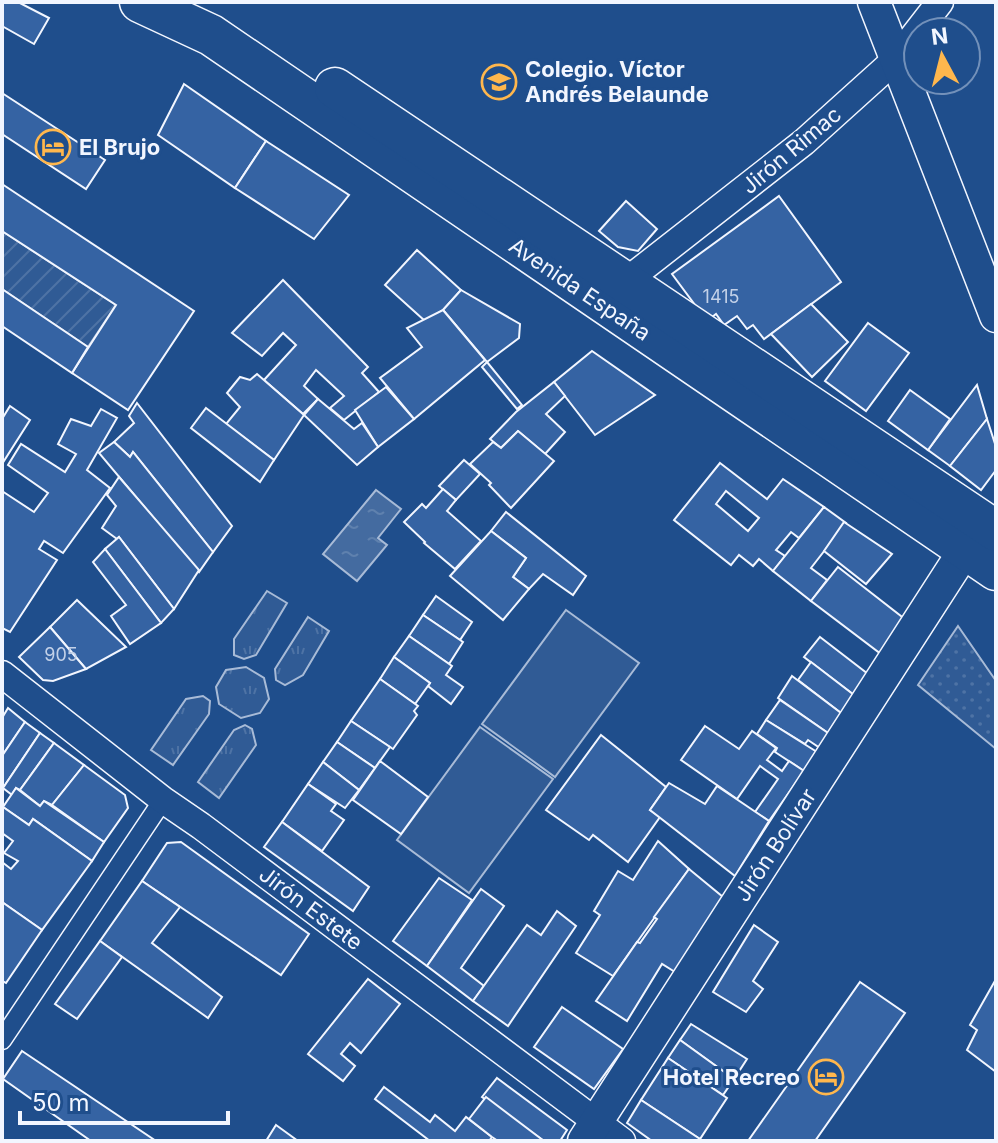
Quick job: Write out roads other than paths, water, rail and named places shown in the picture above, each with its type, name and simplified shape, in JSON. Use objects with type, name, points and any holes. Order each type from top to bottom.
[{"type":"main road","name":"Avenida España","points":[[140,2],[211,35],[988,538]]},
{"type":"main road","name":"Avenida España","points":[[205,2],[625,282],[988,538],[996,602]]},
{"type":"street","points":[[874,2],[996,316]]},
{"type":"street","name":"Jirón Rimac","points":[[625,282],[804,142],[895,60],[940,2]]},
{"type":"street","name":"Jirón Bolívar","points":[[601,1135],[988,538]]},
{"type":"street","name":"Jirón Estete","points":[[2,674],[601,1135]]},
{"type":"street","points":[[2,1040],[163,800]]},
{"type":"water","points":[[376,490],[401,509],[378,538],[387,545],[357,581],[323,554]]},
{"type":"place","name":"Colegio. Víctor Andrés Belaunde","points":[[499,82]]},
{"type":"place","name":"El Brujo","points":[[53,147]]},
{"type":"place","name":"Hotel Recreo","points":[[826,1077]]}]
